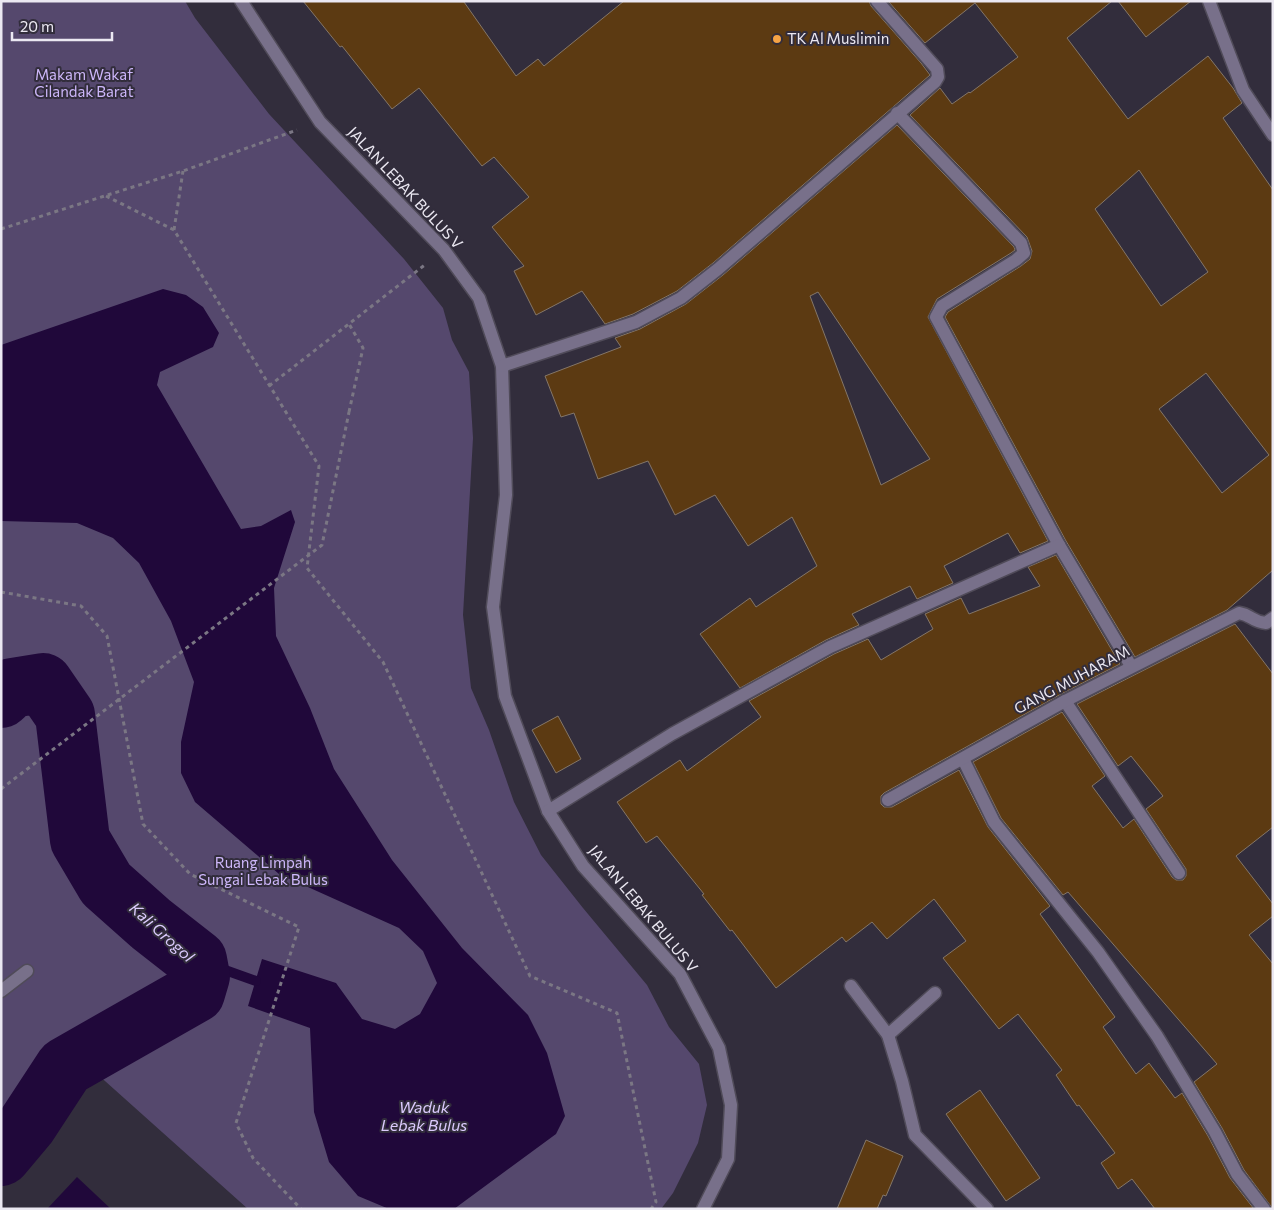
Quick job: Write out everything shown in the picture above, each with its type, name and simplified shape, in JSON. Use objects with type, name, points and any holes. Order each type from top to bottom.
[{"type":"street","name":"JALAN LEBAK BULUS V","points":[[241,1],[320,122],[444,250],[479,298],[502,366],[506,495],[492,607],[505,696],[548,811],[583,866],[680,974],[719,1048],[731,1105],[728,1159],[703,1209]]},
{"type":"street","points":[[502,366],[636,322],[681,298],[718,269],[935,82],[938,76],[937,69],[877,1]]},
{"type":"street","points":[[1209,1],[1244,90],[1273,135]]},
{"type":"street","points":[[897,113],[1021,243],[1024,253],[1016,260],[942,306],[936,317],[1060,545],[1131,666]]},
{"type":"street","points":[[548,811],[672,734],[830,647],[1060,545]]},
{"type":"street","name":"GANG MUHARAM","points":[[888,800],[1131,666],[1238,613],[1247,614],[1257,623],[1266,623],[1273,618]]},
{"type":"street","points":[[1065,702],[1179,873]]},
{"type":"street","points":[[963,759],[994,822],[1098,952],[1157,1036],[1238,1174],[1264,1209]]},
{"type":"street","points":[[1,991],[27,971]]},
{"type":"street","points":[[852,986],[888,1035],[902,1081],[915,1135],[987,1209]]},
{"type":"street","points":[[888,1035],[935,993]]},
{"type":"path","points":[[1,229],[183,171],[320,122]]},
{"type":"path","points":[[174,230],[183,171]]},
{"type":"path","points":[[106,196],[174,230],[319,466],[307,568],[383,662],[530,976],[616,1013],[656,1202],[651,1209]]},
{"type":"path","points":[[270,386],[444,250]]},
{"type":"path","points":[[1,789],[322,545],[363,348],[349,324]]},
{"type":"path","points":[[1,592],[81,606],[107,636],[143,824],[190,874],[299,927],[236,1123],[252,1158],[301,1209]]},
{"type":"green space","name":"Ruang Limpah Sungai Lebak Bulus","points":[[1,1],[185,1],[195,18],[269,114],[404,259],[443,308],[452,340],[469,372],[473,438],[463,615],[471,688],[489,730],[514,802],[541,855],[647,985],[669,1027],[699,1064],[707,1105],[698,1143],[673,1193],[661,1209],[248,1209],[67,1047],[1,1112]]},
{"type":"water","name":"Waduk Lebak Bulus","points":[[163,289],[186,295],[203,307],[219,333],[213,347],[160,372],[157,385],[241,529],[261,526],[291,510],[295,522],[274,588],[276,636],[310,708],[334,769],[392,860],[462,948],[528,1015],[547,1053],[565,1116],[556,1134],[454,1209],[389,1209],[358,1196],[329,1162],[314,1112],[310,1028],[248,1006],[262,959],[336,983],[362,1019],[395,1029],[420,1014],[437,983],[423,951],[399,928],[279,874],[195,802],[181,773],[181,742],[194,682],[171,621],[139,563],[113,538],[77,523],[1,521],[1,345]]},
{"type":"water","points":[[77,1177],[111,1209],[47,1209]]},
{"type":"building","points":[[303,1],[464,2],[516,76],[538,59],[544,66],[624,1],[869,1],[871,6],[930,75],[713,263],[677,291],[633,314],[605,324],[582,291],[536,315],[514,271],[524,266],[492,227],[529,197],[494,157],[482,166],[419,88],[392,109]]},
{"type":"building","points":[[888,1],[1112,1],[1067,38],[1128,119],[1208,56],[1242,103],[1223,118],[1273,190],[1273,570],[1227,610],[1135,657],[1066,541],[945,317],[948,312],[1021,266],[1030,259],[1032,251],[1027,237],[910,115],[940,88],[952,104],[1018,57],[975,3],[925,43]],"holes":[[[1139,170],[1208,272],[1161,306],[1095,209]],[[1206,373],[1269,455],[1222,493],[1159,409]]]},
{"type":"building","points":[[1118,1],[1191,1],[1146,37]]},
{"type":"building","points":[[897,125],[1014,247],[1015,250],[1011,253],[937,299],[928,317],[1048,541],[1020,553],[1008,533],[944,566],[953,583],[917,599],[910,586],[852,614],[859,625],[826,640],[740,688],[700,634],[750,598],[756,607],[817,566],[792,517],[748,546],[715,495],[675,515],[648,461],[598,479],[574,413],[561,417],[545,376],[621,347],[615,338],[640,329],[686,304],[723,275]],"holes":[[[818,292],[930,459],[881,485],[810,296]]]},
{"type":"building","points":[[1056,555],[1120,664],[1061,694],[884,793],[881,796],[881,804],[884,807],[892,807],[959,770],[988,827],[1050,906],[1040,914],[1115,1017],[1103,1027],[1136,1074],[1149,1063],[1175,1098],[1182,1093],[1230,1178],[1254,1209],[1155,1209],[1132,1179],[1118,1189],[1101,1163],[1115,1153],[1079,1105],[1077,1106],[1056,1075],[1062,1070],[1018,1014],[999,1029],[943,958],[966,941],[934,899],[887,939],[872,922],[846,942],[842,937],[776,988],[657,836],[646,843],[617,802],[680,760],[687,771],[761,717],[749,701],[834,654],[868,639],[881,660],[933,629],[925,614],[961,598],[969,614],[1040,586],[1028,567]]},
{"type":"building","points":[[1235,624],[1273,674],[1273,827],[1236,856],[1273,904],[1273,916],[1249,935],[1273,964],[1273,1209],[1244,1170],[1222,1128],[1194,1082],[1217,1064],[1068,892],[1063,895],[1001,818],[973,762],[1062,712],[1105,776],[1092,786],[1123,828],[1134,819],[1172,877],[1176,880],[1183,880],[1186,876],[1186,869],[1146,809],[1163,796],[1131,756],[1118,766],[1077,704]]},
{"type":"building","points":[[558,716],[581,759],[556,773],[532,730]]},
{"type":"building","points":[[980,1090],[1040,1178],[1006,1201],[946,1114]]},
{"type":"building","points":[[866,1140],[903,1156],[886,1196],[883,1195],[877,1209],[837,1209]]},
{"type":"waterway","name":"Kali Grogol","points":[[1,698],[12,688],[43,683],[65,715],[80,840],[106,884],[151,924],[197,960],[200,976],[195,993],[65,1067],[27,1125],[1,1156]]},
{"type":"waterway","points":[[197,960],[256,981]]},
{"type":"place","name":"TK Al Muslimin","points":[[777,39]]},
{"type":"park label","name":"Makam Wakaf Cilandak Barat","points":[[84,84]]}]
